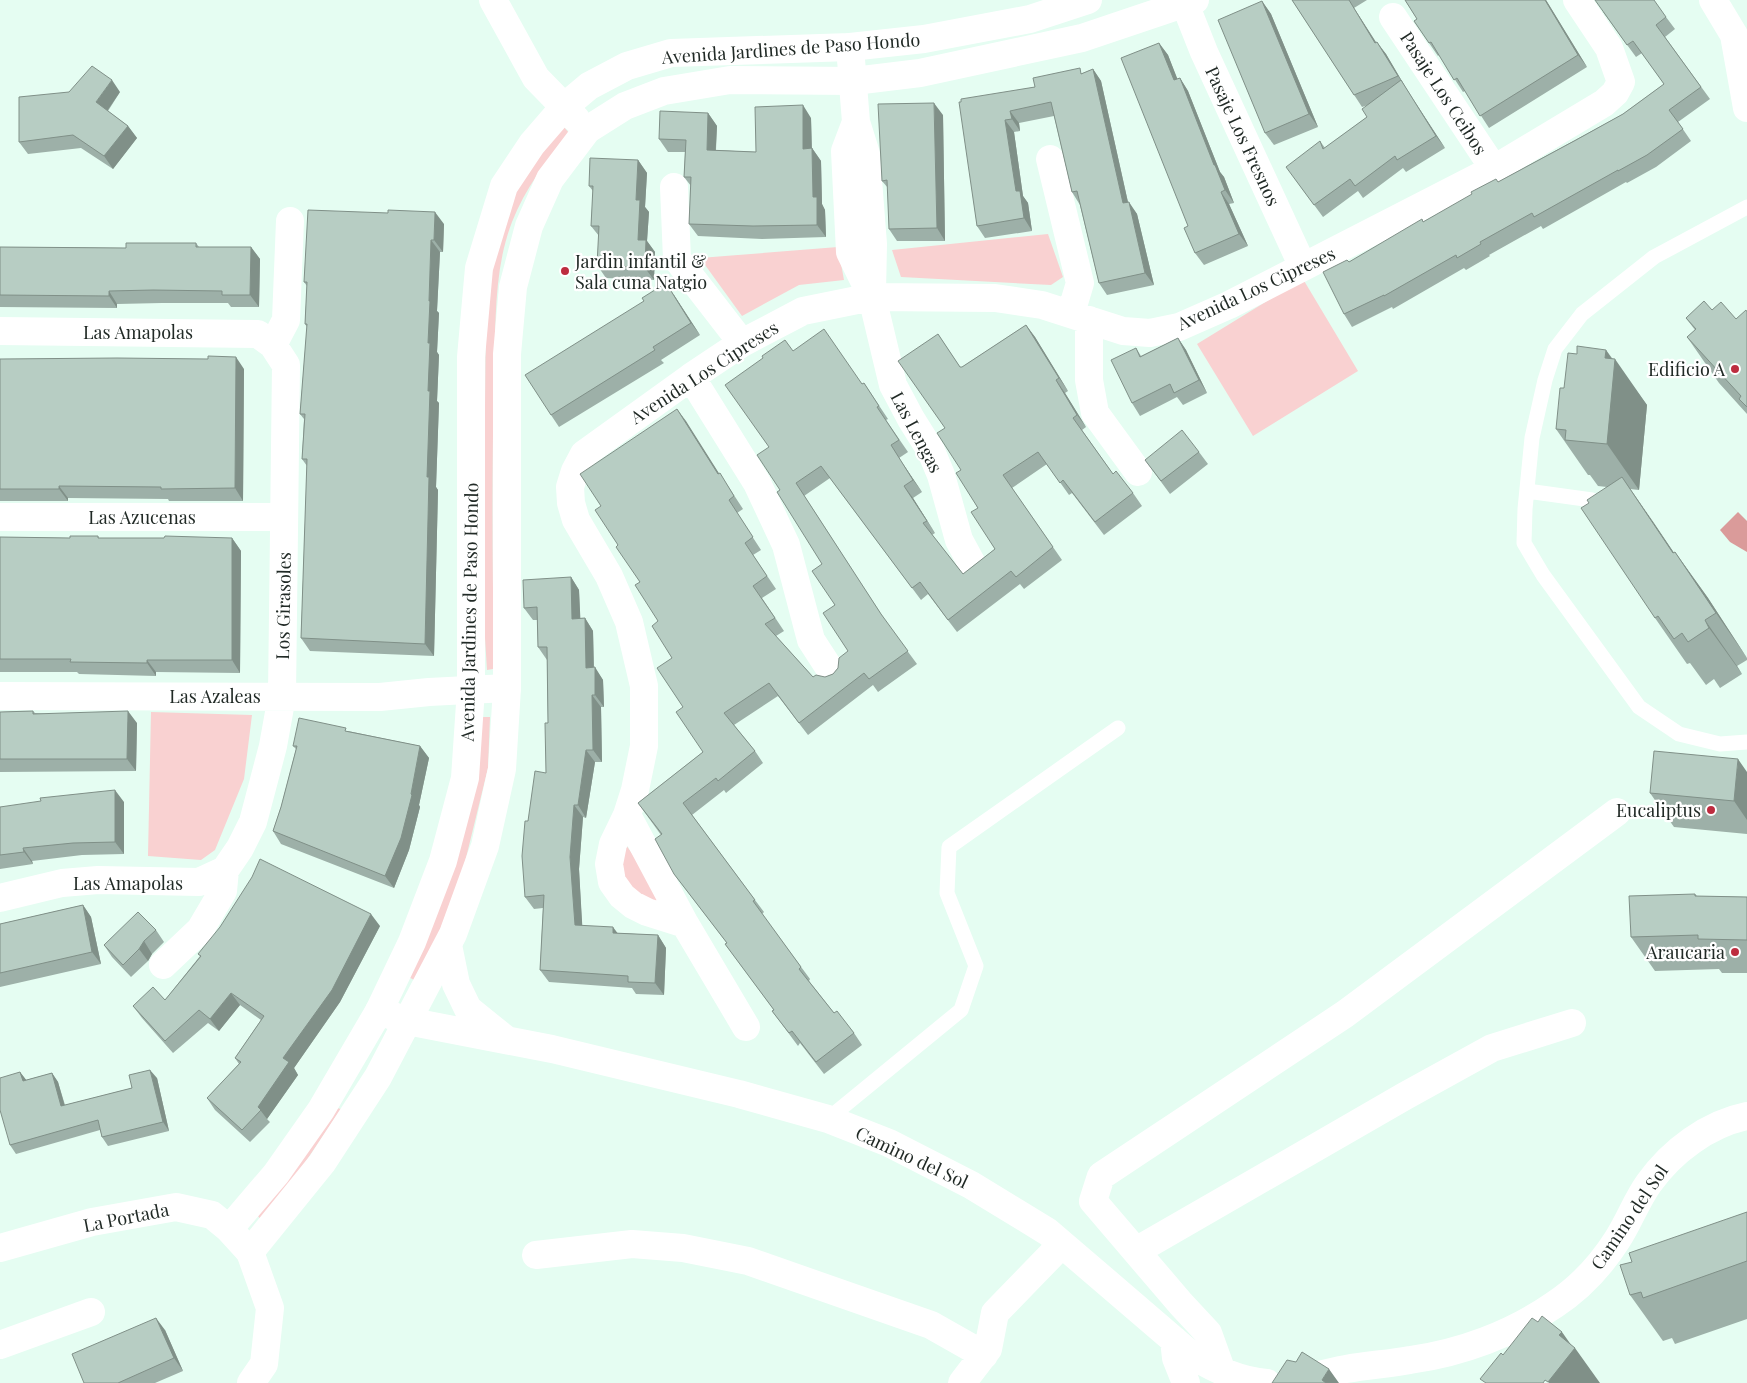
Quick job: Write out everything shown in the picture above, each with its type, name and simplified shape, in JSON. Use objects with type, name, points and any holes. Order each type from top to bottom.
[{"type":"street","name":"Avenida Jardines de Paso Hondo","points":[[230,1229],[276,1174],[321,1110],[379,1011],[412,942],[443,861],[465,778],[471,689],[471,357],[479,268],[504,186],[532,144],[564,107],[589,86],[619,70],[671,53],[850,47],[924,39],[1030,19],[1088,0]]},
{"type":"street","name":"Avenida Los Cipreses","points":[[685,924],[647,912],[633,905],[622,896],[612,882],[610,864],[613,844],[627,815],[644,746],[644,686],[630,622],[609,576],[576,520],[570,503],[570,486],[584,454],[691,376],[742,343],[803,311],[872,297],[995,298],[1042,305],[1123,331],[1150,333],[1179,327],[1229,305],[1494,169],[1604,103],[1615,93],[1621,82],[1608,48],[1577,0]]},
{"type":"street","points":[[1713,0],[1734,34],[1747,108]]},
{"type":"street","points":[[495,2],[536,78],[587,130]]},
{"type":"street","name":"Avenida Jardines de Paso Hondo","points":[[250,1252],[322,1163],[378,1077],[448,945],[485,846],[502,769],[507,688],[507,354],[513,287],[529,226],[550,179],[587,130],[625,106],[664,91],[730,80],[854,81],[920,72],[1082,38],[1190,2]]},
{"type":"street","name":"Pasaje Los Fresnos","points":[[1190,2],[1204,52],[1303,267]]},
{"type":"street","name":"Pasaje Los Ceibos","points":[[1394,17],[1494,169]]},
{"type":"street","name":"Las Lengas","points":[[850,47],[856,122],[866,154],[873,244],[872,297],[893,385],[910,419],[931,451],[941,475],[959,540],[972,564]]},
{"type":"street","points":[[1050,159],[1080,283],[1080,317],[1095,413],[1138,472]]},
{"type":"street","points":[[674,186],[677,259],[742,343]]},
{"type":"street","points":[[273,345],[286,320],[290,221]]},
{"type":"street","name":"Las Amapolas","points":[[0,331],[242,333],[258,334],[273,345]]},
{"type":"street","name":"Los Girasoles","points":[[163,966],[200,930],[223,891],[225,870],[240,848],[253,822],[273,746],[282,687],[286,366],[273,345]]},
{"type":"street","points":[[691,376],[757,483],[786,546],[811,640],[833,674]]},
{"type":"street","name":"Las Azucenas","points":[[0,517],[284,517]]},
{"type":"street","name":"Las Azaleas","points":[[0,696],[282,687],[380,697],[471,689],[507,688]]},
{"type":"street","points":[[1222,1372],[1208,1333],[1093,1201],[1101,1176],[1346,1014],[1617,812]]},
{"type":"street","points":[[627,815],[685,924],[746,1027]]},
{"type":"street","name":"Las Amapolas","points":[[0,898],[62,883],[98,880],[199,882],[225,870]]},
{"type":"street","name":"Camino del Sol","points":[[448,945],[456,984],[468,1009],[505,1039]]},
{"type":"street","name":"Camino del Sol","points":[[379,1011],[407,1021],[552,1049],[739,1094],[828,1119],[889,1143],[939,1167],[1048,1232],[1197,1358],[1222,1372],[1267,1383]]},
{"type":"street","points":[[1136,1252],[1405,1096],[1492,1048],[1572,1023]]},
{"type":"street","name":"Camino del Sol","points":[[1284,1383],[1346,1369],[1447,1353],[1482,1342],[1536,1317],[1571,1292],[1604,1259],[1648,1184],[1664,1164],[1702,1134],[1722,1124],[1747,1116]]},
{"type":"street","name":"La Portada","points":[[0,1248],[92,1222],[176,1207],[212,1215],[230,1229],[250,1252],[270,1308],[264,1364],[251,1383]]},
{"type":"street","points":[[536,1254],[632,1244],[683,1248],[748,1261],[931,1325],[984,1354]]},
{"type":"street","points":[[962,1383],[988,1349],[995,1313],[1062,1244]]},
{"type":"street","points":[[0,1345],[91,1312]]},
{"type":"street","points":[[1523,1353],[1532,1338],[1536,1317]]},
{"type":"street","points":[[1174,1340],[1176,1358],[1186,1383]]},
{"type":"lane","points":[[1747,206],[1654,257],[1582,314],[1555,349],[1545,380],[1532,438],[1524,543],[1543,575],[1638,707],[1679,734],[1720,744],[1747,742]]},
{"type":"lane","points":[[1527,491],[1592,500]]},
{"type":"lane","points":[[828,1119],[961,1010],[976,966],[947,893],[949,847],[1118,728]]},
{"type":"shaded area","points":[[564,127],[569,133],[537,175],[517,210],[506,241],[498,279],[493,446],[494,647],[493,669],[487,670],[484,622],[482,485],[486,306],[493,267],[514,190],[536,158]]},
{"type":"shaded area","points":[[1048,234],[1063,277],[1051,285],[901,277],[892,250]]},
{"type":"shaded area","points":[[838,247],[844,280],[799,285],[742,316],[700,258]]},
{"type":"shaded area","points":[[1303,279],[1358,371],[1253,436],[1197,344]]},
{"type":"shaded area","points":[[1738,512],[1747,521],[1747,552],[1730,542],[1720,530]]},
{"type":"shaded area","points":[[151,712],[252,715],[244,779],[215,850],[201,860],[148,856]]},
{"type":"shaded area","points":[[482,717],[490,717],[488,768],[464,866],[440,930],[414,980],[407,976]]},
{"type":"shaded area","points":[[621,838],[659,891],[659,900],[652,903],[641,899],[617,870]]},
{"type":"shaded area","points":[[333,1107],[341,1109],[302,1167],[261,1220],[255,1212]]},
{"type":"building","points":[[1292,0],[1349,0],[1398,76],[1354,95]]},
{"type":"building","points":[[1405,0],[1545,0],[1578,55],[1480,116],[1457,78],[1454,80],[1431,42],[1429,43],[1414,21],[1417,19]]},
{"type":"building","points":[[1595,0],[1654,0],[1666,17],[1656,25],[1701,87],[1669,110],[1683,129],[1647,155],[1534,217],[1532,213],[1480,242],[1481,244],[1457,258],[1456,255],[1384,296],[1344,314],[1323,272],[1347,260],[1349,262],[1422,219],[1423,222],[1472,194],[1471,192],[1496,179],[1498,182],[1576,140],[1623,114],[1664,84],[1633,41],[1627,45]]},
{"type":"building","points":[[1262,1],[1309,114],[1265,133],[1218,20]]},
{"type":"building","points":[[1159,43],[1174,80],[1180,78],[1225,190],[1221,192],[1239,234],[1195,253],[1184,228],[1188,226],[1121,58]]},
{"type":"building","points":[[92,66],[112,80],[96,102],[128,126],[104,156],[73,135],[19,142],[19,97],[69,92]]},
{"type":"building","points":[[1080,68],[1081,74],[1093,69],[1123,203],[1129,202],[1145,273],[1099,283],[1077,191],[1072,192],[1051,102],[1010,111],[1012,119],[1005,120],[1016,191],[1020,191],[1024,218],[977,226],[959,102],[961,102],[961,99],[1035,87],[1033,78]]},
{"type":"building","points":[[1401,80],[1436,136],[1397,160],[1395,156],[1355,186],[1350,179],[1314,205],[1286,167],[1320,141],[1323,149],[1367,117],[1362,109]]},
{"type":"building","points":[[934,103],[937,228],[889,229],[887,180],[882,181],[878,104]]},
{"type":"building","points":[[803,105],[803,149],[812,148],[813,197],[817,197],[817,225],[689,224],[691,177],[684,177],[686,140],[659,139],[660,111],[708,113],[707,150],[756,152],[755,107]]},
{"type":"building","points":[[590,158],[638,160],[636,200],[640,200],[638,240],[646,240],[645,268],[597,265],[599,226],[591,226],[593,186],[589,186]]},
{"type":"building","points":[[308,210],[388,213],[388,210],[435,212],[434,240],[431,240],[428,343],[430,343],[428,391],[430,391],[425,644],[301,638],[307,459],[302,459],[305,414],[300,414],[307,324],[305,324],[307,282],[304,282]]},
{"type":"building","points":[[126,243],[196,243],[196,247],[251,247],[250,295],[222,295],[222,291],[153,290],[109,291],[109,296],[0,295],[0,247],[126,248]]},
{"type":"building","points":[[666,283],[691,323],[653,347],[655,350],[551,415],[525,375],[644,301],[642,298]]},
{"type":"building","points":[[1704,301],[1712,310],[1721,302],[1736,319],[1746,310],[1747,312],[1747,407],[1739,399],[1741,396],[1687,337],[1696,329],[1686,318]]},
{"type":"building","points":[[1026,325],[1059,378],[1056,380],[1077,415],[1073,418],[1113,474],[1116,471],[1133,493],[1095,522],[1063,480],[1060,483],[1038,452],[1003,475],[1053,547],[1016,577],[1011,571],[948,620],[920,582],[912,588],[821,466],[796,483],[881,614],[908,651],[869,679],[864,673],[799,723],[769,683],[724,713],[755,751],[718,781],[716,778],[683,803],[755,900],[753,901],[801,967],[799,969],[834,1013],[837,1011],[854,1033],[816,1062],[792,1031],[789,1033],[772,1011],[774,1010],[725,944],[727,943],[674,874],[655,839],[662,834],[638,803],[703,752],[676,712],[683,707],[657,668],[672,658],[652,626],[658,621],[635,585],[640,582],[616,547],[618,545],[595,510],[601,506],[580,474],[677,409],[734,496],[729,500],[753,537],[745,543],[767,576],[753,586],[775,618],[765,624],[813,677],[816,675],[825,677],[833,674],[838,668],[839,658],[848,651],[823,613],[835,605],[812,571],[822,564],[777,492],[780,490],[757,455],[769,447],[725,385],[785,340],[793,351],[824,329],[862,384],[864,383],[899,440],[891,445],[913,480],[904,486],[927,521],[923,523],[963,574],[995,549],[971,512],[978,508],[956,473],[961,470],[937,433],[945,428],[898,361],[938,334],[960,367],[962,367]]},
{"type":"building","points":[[1178,338],[1199,380],[1174,393],[1170,384],[1132,403],[1111,360],[1136,348],[1140,357]]},
{"type":"building","points":[[1577,346],[1606,350],[1605,358],[1615,359],[1607,444],[1565,440],[1566,430],[1556,429],[1560,388],[1564,388],[1568,353],[1577,354]]},
{"type":"building","points":[[208,356],[236,357],[235,488],[161,489],[161,487],[59,486],[59,489],[0,489],[0,359],[208,359]]},
{"type":"building","points":[[1182,430],[1199,452],[1161,481],[1145,460]]},
{"type":"building","points":[[1622,477],[1716,613],[1705,620],[1709,628],[1688,642],[1682,633],[1674,639],[1658,616],[1655,618],[1581,508],[1589,503],[1587,500]]},
{"type":"building","points":[[70,536],[98,536],[98,538],[164,538],[165,536],[232,538],[232,660],[147,660],[147,663],[70,662],[71,659],[0,659],[0,537],[70,538]]},
{"type":"building","points":[[571,577],[572,619],[585,618],[586,668],[595,667],[595,695],[592,695],[593,750],[586,750],[578,805],[574,805],[570,857],[575,925],[613,927],[613,933],[658,935],[655,983],[628,982],[628,976],[540,970],[544,895],[525,897],[522,856],[525,821],[528,821],[535,771],[546,773],[545,723],[548,723],[547,647],[538,647],[537,607],[524,608],[523,580]]},
{"type":"building","points":[[33,711],[33,714],[128,711],[127,759],[0,759],[0,712]]},
{"type":"building","points":[[299,718],[346,728],[345,731],[420,746],[412,795],[401,838],[385,876],[273,831],[297,746],[293,746]]},
{"type":"building","points":[[1654,751],[1738,759],[1734,801],[1650,793]]},
{"type":"building","points":[[115,790],[115,842],[73,843],[23,848],[24,852],[0,855],[0,807],[41,801],[40,798]]},
{"type":"building","points":[[260,859],[371,914],[332,990],[283,1058],[289,1062],[258,1107],[261,1110],[242,1130],[207,1098],[241,1062],[235,1058],[264,1016],[231,993],[210,1019],[199,1010],[165,1041],[133,1006],[153,987],[165,1000],[201,956],[198,954],[220,927],[252,877]]},
{"type":"building","points":[[1695,894],[1695,896],[1747,897],[1747,940],[1698,939],[1698,935],[1631,937],[1629,896]]},
{"type":"building","points":[[83,905],[92,952],[0,973],[0,924]]},
{"type":"building","points":[[138,912],[156,930],[123,965],[104,945]]},
{"type":"building","points":[[150,1070],[163,1122],[102,1137],[98,1120],[10,1145],[0,1110],[0,1078],[20,1072],[23,1081],[52,1073],[61,1106],[132,1088],[129,1075]]},
{"type":"building","points":[[1747,1212],[1747,1261],[1643,1298],[1641,1292],[1630,1295],[1620,1265],[1632,1262],[1629,1253]]},
{"type":"building","points":[[1542,1316],[1562,1332],[1559,1335],[1575,1348],[1548,1382],[1545,1380],[1543,1383],[1486,1383],[1480,1379],[1501,1353],[1503,1355],[1532,1318],[1538,1322]]},
{"type":"building","points":[[156,1318],[174,1358],[118,1383],[84,1383],[72,1354]]},
{"type":"building","points":[[1302,1352],[1329,1369],[1322,1380],[1326,1383],[1272,1383],[1287,1360],[1296,1362]]},
{"type":"place","name":"Jardin infantil & Sala cuna Natgio","points":[[565,271]]},
{"type":"place","name":"Edificio A","points":[[1735,369]]},
{"type":"place","name":"Eucaliptus","points":[[1711,810]]},
{"type":"place","name":"Araucaria","points":[[1735,952]]}]
